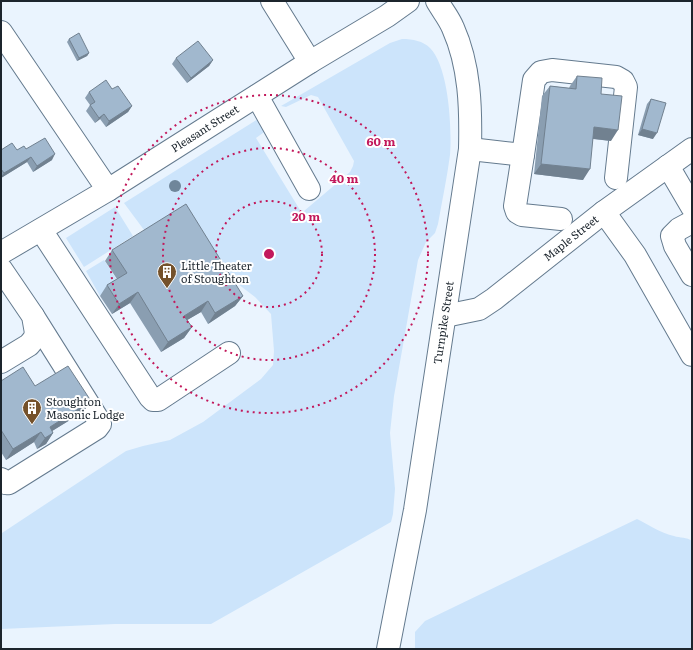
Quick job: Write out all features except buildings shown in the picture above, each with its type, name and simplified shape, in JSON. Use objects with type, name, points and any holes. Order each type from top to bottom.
[{"type":"street","points":[[272,1],[310,62]]},
{"type":"street","name":"Pleasant Street","points":[[1,254],[108,190],[408,1]]},
{"type":"street","name":"Turnpike Street","points":[[388,649],[415,510],[470,150],[471,111],[468,79],[459,45],[452,26],[437,1]]},
{"type":"street","points":[[1,32],[108,190]]},
{"type":"street","points":[[561,219],[522,215],[517,212],[515,206],[534,80],[541,72],[552,70],[616,77],[623,81],[626,87],[616,178]]},
{"type":"street","points":[[257,96],[309,189]]},
{"type":"street","name":"Maple Street","points":[[445,316],[479,309],[494,299],[604,212],[692,148]]},
{"type":"street","points":[[470,150],[523,155]]},
{"type":"street","points":[[668,166],[692,207]]},
{"type":"street","points":[[604,212],[635,255],[692,355]]},
{"type":"street","points":[[692,222],[674,233],[672,240],[692,275]]},
{"type":"street","points":[[41,230],[153,400],[158,400],[229,353]]},
{"type":"street","points":[[1,269],[33,316],[100,424],[97,428],[9,483],[3,482],[1,479]]},
{"type":"street","points":[[1,362],[29,345],[34,340],[36,333],[33,316]]},
{"type":"shaded area","points":[[402,39],[421,42],[430,48],[441,69],[445,83],[450,115],[450,155],[438,224],[435,233],[426,242],[418,260],[394,396],[390,433],[395,489],[391,522],[211,624],[115,624],[1,629],[1,532],[2,533],[126,451],[170,440],[203,422],[261,379],[273,365],[274,351],[271,314],[255,297],[217,268],[147,234],[124,203],[261,117],[267,130],[256,138],[300,210],[304,211],[350,172],[354,161],[318,97],[311,95],[286,107],[281,106],[390,43]]},
{"type":"shaded area","points":[[115,207],[133,236],[84,267],[66,238]]},
{"type":"shaded area","points":[[104,260],[119,283],[100,296],[86,271]]},
{"type":"shaded area","points":[[637,519],[664,533],[692,541],[692,649],[415,649],[415,632],[425,621]]},
{"type":"place","name":"Little Theater of Stoughton","points":[[167,289]]},
{"type":"place","name":"Stoughton Masonic Lodge","points":[[32,425]]}]
